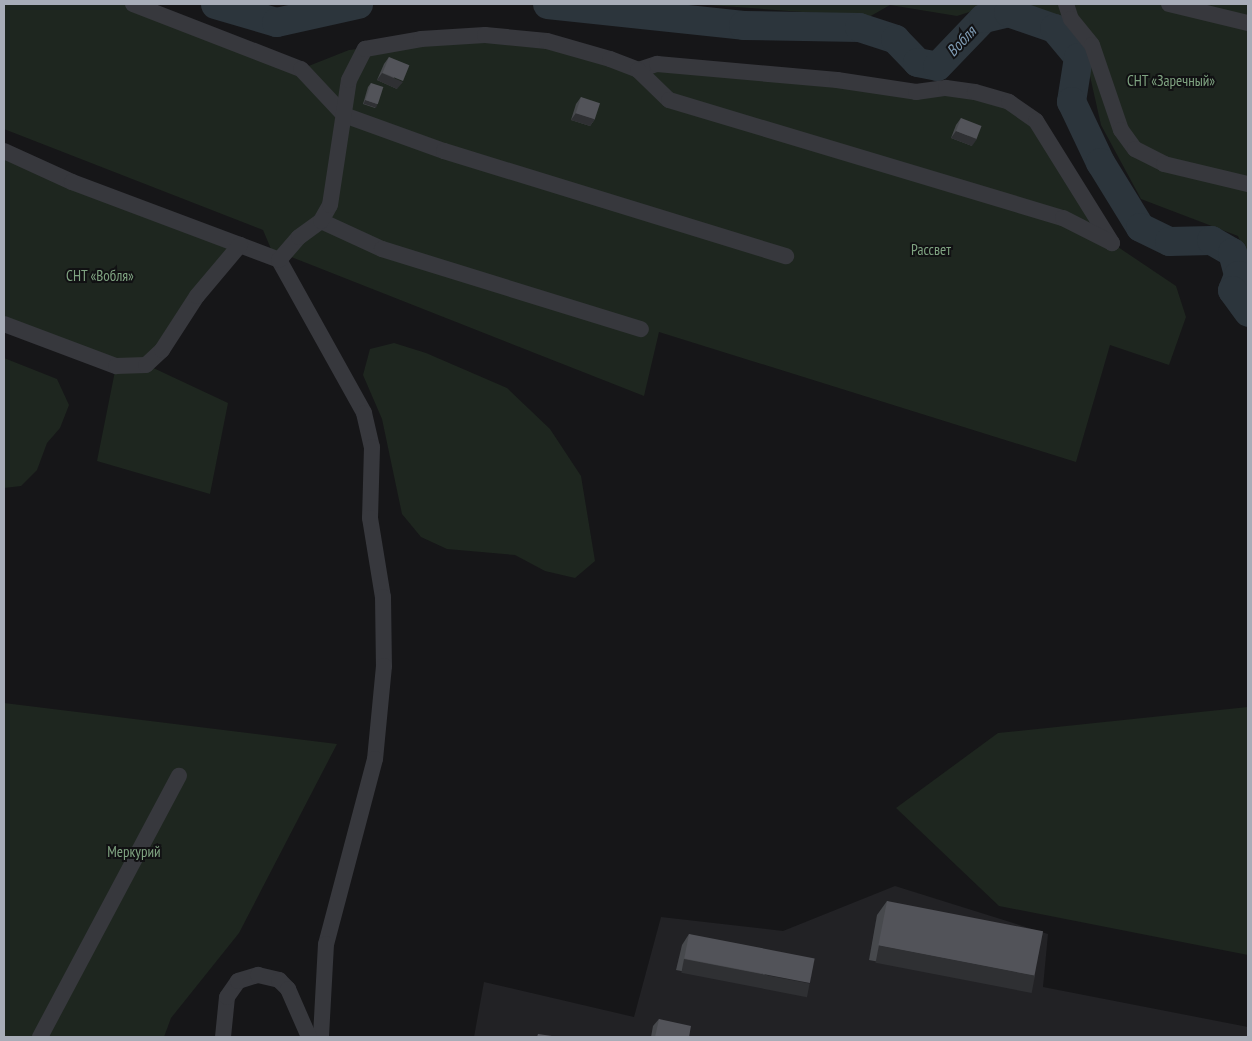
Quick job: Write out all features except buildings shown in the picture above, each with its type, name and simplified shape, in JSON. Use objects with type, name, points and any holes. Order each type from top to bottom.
[{"type":"street","points":[[133,4],[301,68],[344,115],[444,151],[786,256]]},
{"type":"street","points":[[1066,4],[1071,19],[1092,45],[1121,130],[1135,149],[1164,164],[1248,184]]},
{"type":"street","points":[[1169,4],[1248,23]]},
{"type":"street","points":[[279,260],[299,237],[321,221],[330,205],[349,80],[365,49],[421,39],[485,35],[547,41],[638,70],[669,100],[1063,218],[1112,243],[1036,121],[1009,102],[975,92],[946,88],[916,92],[837,80],[657,64],[638,70]]},
{"type":"street","points":[[4,150],[72,182],[279,260],[364,413],[372,447],[370,518],[383,597],[384,666],[375,759],[326,944],[321,1037]]},
{"type":"street","points":[[321,221],[382,249],[641,329]]},
{"type":"street","points":[[4,324],[116,366],[146,365],[162,350],[197,296],[240,245]]},
{"type":"street","points":[[40,1037],[180,776]]},
{"type":"street","points":[[223,1037],[227,998],[238,981],[258,975],[279,980],[288,989],[309,1037]]},
{"type":"shaded area","points":[[895,886],[1048,934],[1043,987],[1248,1027],[1248,1037],[474,1037],[484,982],[634,1017],[661,917],[783,931]]},
{"type":"green space","name":"Рассвет","points":[[4,4],[133,4],[301,69],[349,50],[485,35],[610,59],[975,92],[1036,121],[1112,243],[1176,286],[1186,317],[1169,365],[1110,345],[1076,462],[659,332],[644,396],[271,249],[263,230],[4,129]]},
{"type":"green space","points":[[696,4],[994,4],[957,16],[890,5],[869,17]]},
{"type":"green space","name":"СНТ «Заречный»","points":[[994,4],[1248,4],[1248,258],[1238,236],[1141,199],[1101,125],[1083,45],[1057,21]]},
{"type":"green space","name":"СНТ «Вобля»","points":[[4,151],[240,245],[147,365],[228,403],[210,494],[97,461],[116,366],[4,324]]},
{"type":"green space","points":[[394,343],[426,353],[507,388],[550,429],[581,476],[595,561],[575,578],[545,571],[515,555],[447,549],[421,537],[402,514],[382,419],[363,375],[370,349]]},
{"type":"green space","points":[[4,358],[57,379],[69,405],[60,428],[47,443],[37,470],[21,486],[4,488]]},
{"type":"green space","name":"Меркурий","points":[[4,703],[337,744],[239,933],[171,1018],[164,1037],[4,1037]]},
{"type":"green space","points":[[1248,707],[1248,955],[999,906],[896,808],[998,733]]},
{"type":"waterway","name":"Вобля","points":[[215,4],[276,22],[358,4]]},
{"type":"waterway","name":"Вобля","points":[[547,4],[743,25],[859,27],[895,39],[917,62],[937,66],[983,18],[1008,12],[1054,28],[1078,57],[1071,101],[1100,162],[1140,227],[1169,241],[1211,240],[1232,252],[1238,275],[1232,290],[1248,312]]}]
